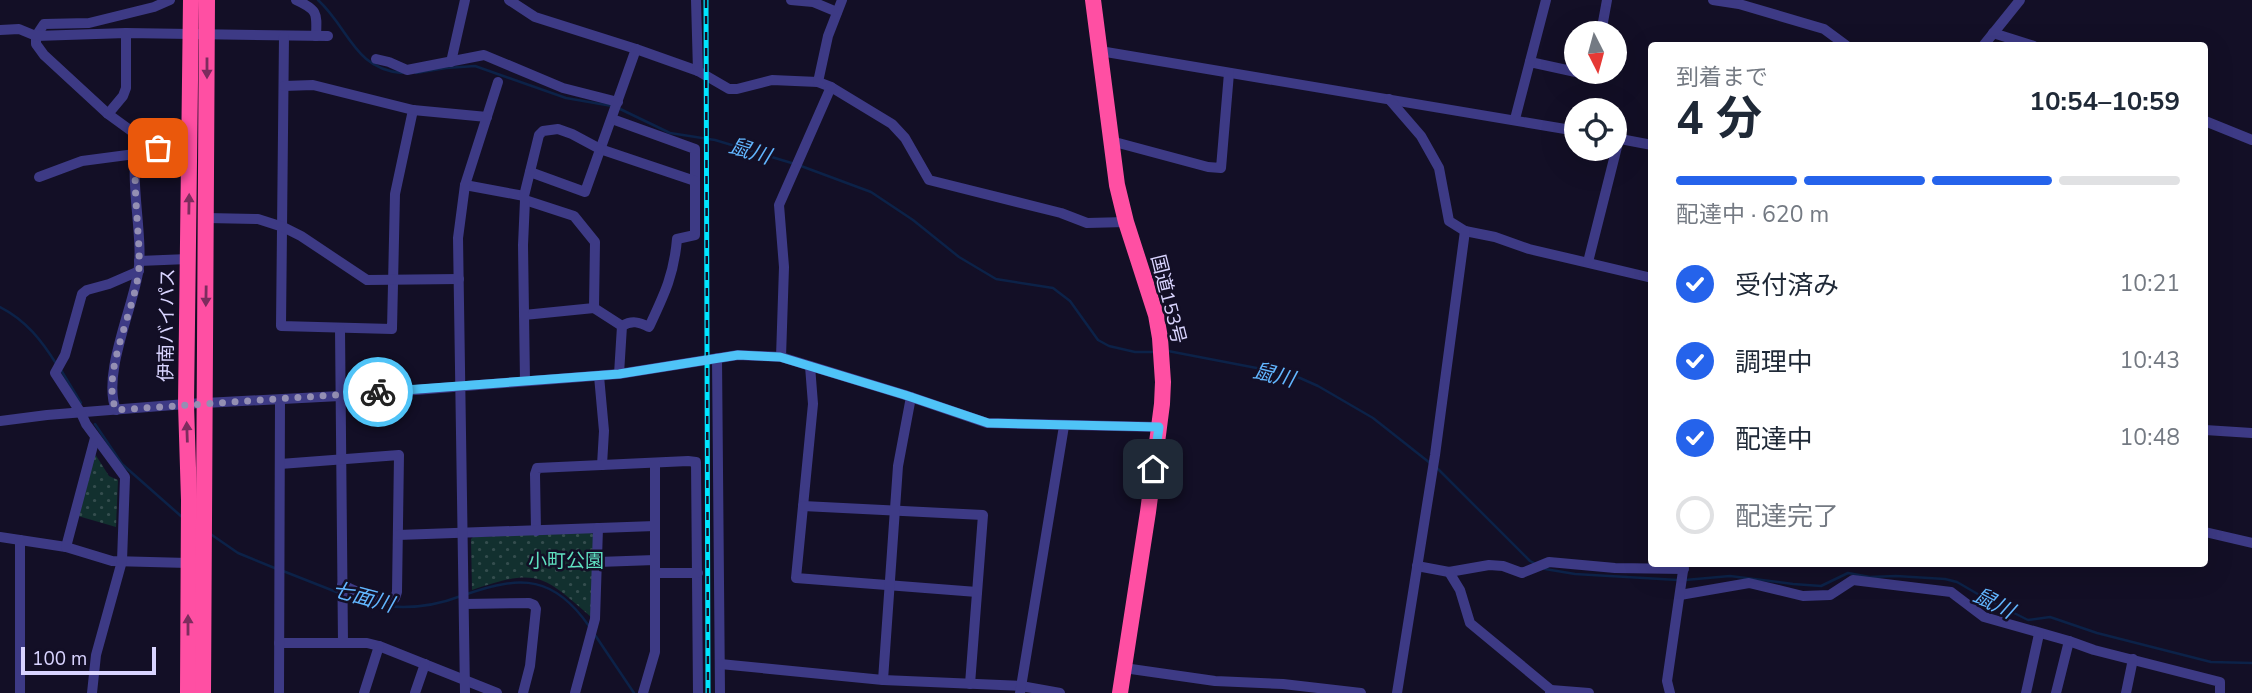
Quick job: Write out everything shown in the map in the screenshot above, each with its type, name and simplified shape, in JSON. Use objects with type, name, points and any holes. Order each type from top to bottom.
[{"type":"highway","name":"伊南バイパス","points":[[191,0],[199,34],[207,218],[203,693]]},
{"type":"highway","name":"伊南バイパス","points":[[188,693],[189,500],[186,404],[190,149],[199,34],[207,0]]},
{"type":"highway","name":"国道153号","points":[[1093,0],[1117,185],[1148,289],[1160,338],[1162,362],[1162,404],[1120,693]]},
{"type":"street","points":[[170,0],[154,7],[89,23],[44,24],[36,36],[36,44],[44,55],[108,114],[141,138],[158,148],[190,149]]},
{"type":"street","points":[[296,0],[314,9],[317,17],[316,36]]},
{"type":"street","points":[[451,62],[465,0]]},
{"type":"street","points":[[509,0],[536,18],[698,71],[729,89],[772,80],[818,82],[831,86],[892,124],[905,138],[929,180],[1061,212],[1087,223],[1126,222]]},
{"type":"street","points":[[696,0],[698,71]]},
{"type":"street","points":[[791,0],[813,2],[837,12]]},
{"type":"street","points":[[818,82],[828,36],[842,0]]},
{"type":"street","points":[[1515,120],[1546,0]]},
{"type":"street","points":[[1603,21],[1607,0]]},
{"type":"street","points":[[1713,0],[1739,2],[1824,29],[1842,42]]},
{"type":"street","points":[[1986,42],[2020,0]]},
{"type":"street","points":[[0,23],[0,30],[19,29],[36,36],[126,33],[328,36]]},
{"type":"street","points":[[108,114],[126,88],[126,33]]},
{"type":"street","points":[[1993,33],[2021,42]]},
{"type":"street","points":[[284,36],[281,326],[392,330],[394,194],[413,110]]},
{"type":"street","points":[[530,172],[585,192],[636,49]]},
{"type":"street","points":[[1100,53],[1564,129]]},
{"type":"street","points":[[376,59],[407,70],[484,55],[563,89],[618,102]]},
{"type":"street","points":[[1530,62],[1564,69]]},
{"type":"street","points":[[1111,141],[1221,168],[1229,73]]},
{"type":"street","points":[[465,693],[458,238],[465,185],[498,82]]},
{"type":"street","points":[[284,86],[313,85],[413,110],[487,117]]},
{"type":"street","points":[[780,357],[785,267],[779,205],[831,86]]},
{"type":"street","points":[[1389,99],[1421,136],[1438,168],[1449,221],[1465,231],[1648,277]]},
{"type":"street","points":[[613,117],[695,149],[695,235],[677,239],[675,265],[649,327],[639,321],[622,326]]},
{"type":"street","points":[[2208,122],[2252,140]]},
{"type":"street","points":[[525,381],[525,198],[539,135],[543,131],[558,129],[600,149],[695,181]]},
{"type":"street","points":[[116,410],[111,398],[111,387],[139,266],[135,154],[141,138]]},
{"type":"street","points":[[1627,141],[1648,144]]},
{"type":"street","points":[[39,177],[82,161],[135,154]]},
{"type":"street","points":[[1588,262],[1612,161]]},
{"type":"street","points":[[465,185],[525,198],[574,216],[595,242],[594,308]]},
{"type":"street","points":[[207,218],[258,219],[283,227],[367,280],[459,279]]},
{"type":"street","points":[[1397,693],[1435,455],[1465,231]]},
{"type":"street","points":[[92,693],[96,655],[122,561],[125,477],[95,438],[55,373],[62,361],[82,294],[109,284],[139,266],[188,259]]},
{"type":"street","points":[[524,315],[594,308],[622,326]]},
{"type":"street","points":[[619,374],[622,326]]},
{"type":"street","points":[[340,329],[343,643]]},
{"type":"street","points":[[0,421],[186,404],[340,396],[599,376],[738,355],[780,357],[988,423],[1159,427]]},
{"type":"street","points":[[718,358],[720,693]]},
{"type":"street","points":[[810,366],[813,404],[796,578],[977,592]]},
{"type":"street","points":[[599,376],[604,431],[602,465]]},
{"type":"street","points":[[883,680],[898,466],[911,397]]},
{"type":"street","points":[[279,693],[280,400]]},
{"type":"street","points":[[1021,690],[1064,426]]},
{"type":"street","points":[[2208,430],[2252,433]]},
{"type":"street","points":[[66,547],[95,438]]},
{"type":"street","points":[[280,464],[399,455],[395,598],[371,596],[342,586]]},
{"type":"street","points":[[536,531],[537,468],[696,462],[698,693]]},
{"type":"street","points":[[643,693],[655,652],[655,463]]},
{"type":"street","points":[[803,506],[983,515],[970,684]]},
{"type":"street","points":[[398,536],[655,526]]},
{"type":"street","points":[[575,693],[594,623],[598,528]]},
{"type":"street","points":[[2208,533],[2252,543]]},
{"type":"street","points":[[0,537],[66,547],[100,559],[188,563]]},
{"type":"street","points":[[20,540],[20,693]]},
{"type":"street","points":[[597,562],[655,560]]},
{"type":"street","points":[[1417,566],[1449,572],[1489,565],[1503,566],[1522,573],[1546,563],[1684,569],[1667,681],[1670,693]]},
{"type":"street","points":[[1449,572],[1460,590],[1470,623],[1550,692],[1589,693]]},
{"type":"street","points":[[655,573],[698,573]]},
{"type":"street","points":[[1681,590],[1749,583],[1803,596],[1830,595],[1853,580],[1951,592],[1984,617],[2094,650],[2220,682],[2220,693]]},
{"type":"street","points":[[464,603],[534,604],[536,609],[530,666],[523,693]]},
{"type":"street","points":[[2026,693],[2039,634]]},
{"type":"street","points":[[2056,693],[2069,641]]},
{"type":"street","points":[[279,643],[367,643],[496,693]]},
{"type":"street","points":[[364,693],[379,646]]},
{"type":"street","points":[[2126,693],[2133,659]]},
{"type":"street","points":[[415,693],[425,664]]},
{"type":"street","points":[[720,664],[1060,693]]},
{"type":"street","points":[[1124,668],[1215,681],[1283,684],[1361,693]]},
{"type":"green space","points":[[95,454],[109,476],[118,480],[116,527],[78,516]]},
{"type":"green space","name":"小町公園","points":[[590,532],[595,535],[591,617],[561,592],[538,579],[511,579],[472,590],[473,537]]},
{"type":"waterway","name":"鼠川","points":[[318,0],[363,56],[386,70],[402,73]]},
{"type":"waterway","name":"鼠川","points":[[416,73],[475,66],[566,98],[612,106]]},
{"type":"waterway","name":"鼠川","points":[[618,108],[670,133],[715,140],[795,164]]},
{"type":"waterway","name":"鼠川","points":[[801,166],[871,192],[913,220],[959,257],[996,279],[1053,288],[1070,301],[1098,340],[1109,346],[1135,352],[1155,352]]},
{"type":"waterway","name":"七面川","points":[[0,307],[18,318],[33,332],[57,365]]},
{"type":"waterway","name":"鼠川","points":[[1168,351],[1300,378],[1373,418],[1430,463]]},
{"type":"waterway","name":"七面川","points":[[61,370],[81,403]]},
{"type":"waterway","name":"七面川","points":[[95,424],[122,464],[182,517]]},
{"type":"waterway","name":"鼠川","points":[[1436,467],[1536,564]]},
{"type":"waterway","name":"七面川","points":[[209,533],[238,553],[277,569]]},
{"type":"waterway","name":"鼠川","points":[[1545,569],[1575,574],[1678,580]]},
{"type":"waterway","name":"七面川","points":[[283,571],[339,593]]},
{"type":"waterway","name":"鼠川","points":[[1685,580],[1730,576],[1821,586],[1848,573],[1870,577],[1945,579],[1957,582],[2028,620],[2050,617],[2097,633],[2211,662],[2252,663]]},
{"type":"waterway","name":"七面川","points":[[467,594],[504,584],[536,584],[563,597],[589,626]]},
{"type":"waterway","name":"七面川","points":[[345,596],[389,607],[418,607],[461,596]]},
{"type":"waterway","name":"七面川","points":[[595,635],[634,693]]},
{"type":"railway","points":[[706,0],[708,693]]},
{"type":"way so far","points":[[158,148],[141,138],[135,154],[139,271],[111,387],[111,398],[116,410],[378,392]]},
{"type":"route","points":[[378,392],[619,374],[738,355],[780,357],[948,408],[988,423],[1159,427],[1153,469]]}]
